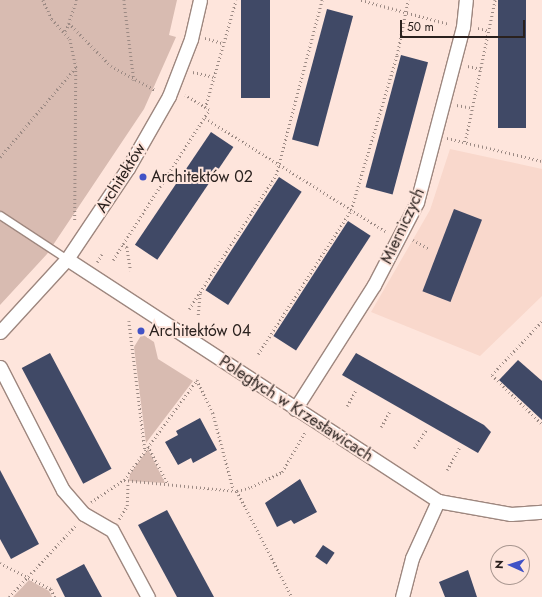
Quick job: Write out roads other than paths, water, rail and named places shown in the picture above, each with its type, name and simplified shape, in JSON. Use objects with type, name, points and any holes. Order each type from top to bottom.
[{"type":"street","name":"Architektów","points":[[0,332],[68,259],[175,94],[200,0]]},
{"type":"street","name":"Mierniczych","points":[[295,409],[374,285],[417,202],[469,27],[466,0]]},
{"type":"street","name":"Poległych w Krzesławicach","points":[[68,259],[295,409],[438,501],[511,514],[542,512]]},
{"type":"street","points":[[0,367],[63,490],[84,514],[112,530],[148,597]]},
{"type":"street","points":[[402,597],[408,570],[438,501]]},
{"type":"lane","points":[[0,214],[68,259]]},
{"type":"place","name":"Architektów 02","points":[[143,177]]},
{"type":"place","name":"Architektów 04","points":[[141,331]]}]
